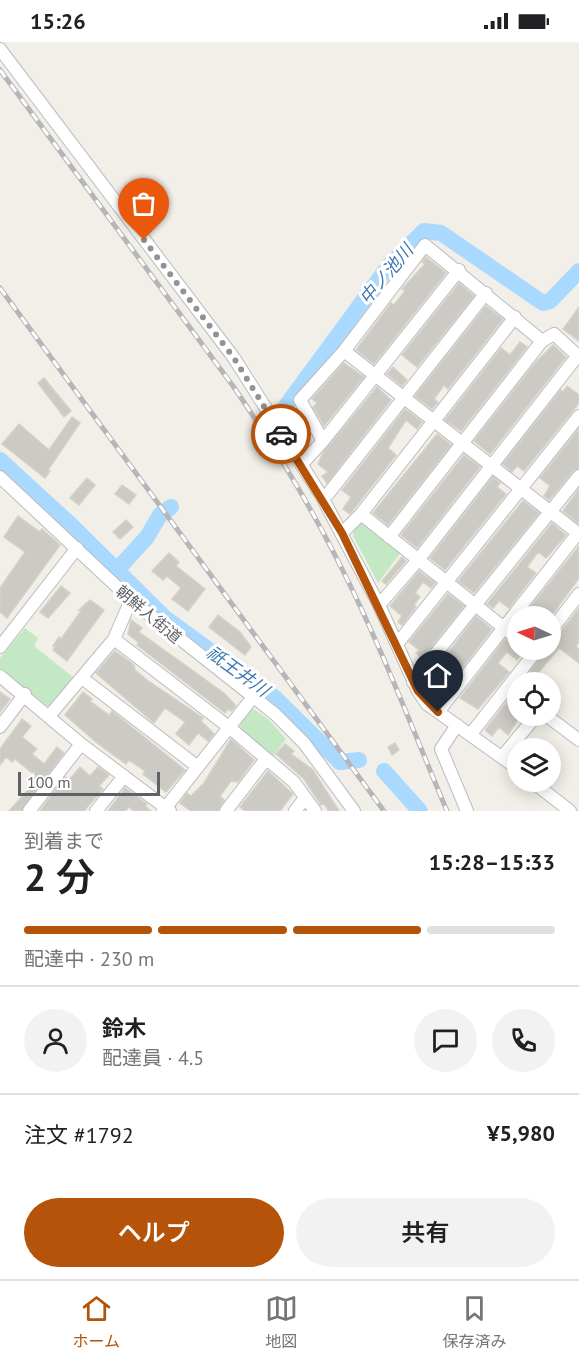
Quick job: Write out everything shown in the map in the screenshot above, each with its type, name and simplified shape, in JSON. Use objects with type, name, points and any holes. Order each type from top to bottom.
[{"type":"street","points":[[0,49],[234,358],[322,497],[379,605],[414,682],[427,704],[507,761]]},
{"type":"street","points":[[323,441],[300,400],[344,351],[425,244],[542,341]]},
{"type":"street","points":[[302,464],[323,441],[459,270]]},
{"type":"street","points":[[322,497],[328,494],[486,293]]},
{"type":"street","points":[[342,533],[361,514],[515,317]]},
{"type":"street","points":[[379,605],[418,561],[578,356],[554,334],[542,341],[389,537]]},
{"type":"street","points":[[344,351],[578,533],[502,627],[438,712]]},
{"type":"street","points":[[397,644],[579,416]]},
{"type":"street","points":[[414,682],[474,604],[579,476]]},
{"type":"street","name":"朝鮮人街道","points":[[0,477],[131,600],[253,697],[304,743],[354,811]]},
{"type":"street","points":[[361,514],[507,631]]},
{"type":"street","points":[[0,647],[77,548]]},
{"type":"street","points":[[561,618],[579,594]]},
{"type":"street","points":[[50,715],[114,639],[131,600]]},
{"type":"street","points":[[114,639],[230,728],[265,760],[294,782],[315,811]]},
{"type":"street","points":[[470,735],[527,660]]},
{"type":"street","points":[[0,676],[25,694],[81,744],[166,810],[253,697]]},
{"type":"street","points":[[82,678],[198,767]]},
{"type":"street","points":[[0,727],[25,694]]},
{"type":"street","points":[[457,725],[441,749],[467,811]]},
{"type":"street","points":[[502,757],[528,726]]},
{"type":"street","points":[[560,726],[579,740]]},
{"type":"street","points":[[29,811],[81,744]]},
{"type":"street","points":[[226,811],[265,760]]},
{"type":"street","points":[[96,811],[124,776]]},
{"type":"street","points":[[546,792],[570,811]]},
{"type":"street","points":[[295,811],[305,798]]},
{"type":"green space","points":[[361,521],[401,552],[378,583],[353,536],[354,529]]},
{"type":"green space","points":[[25,628],[38,638],[34,646],[74,678],[51,705],[47,706],[0,669],[0,658]]},
{"type":"green space","points":[[252,708],[268,719],[286,739],[272,758],[241,731],[240,724]]},
{"type":"building","points":[[426,257],[446,273],[374,364],[356,350],[391,303],[394,305],[405,291],[402,289],[425,264],[422,262]]},
{"type":"building","points":[[459,283],[474,296],[417,367],[402,355]]},
{"type":"building","points":[[486,306],[503,319],[448,389],[444,385],[434,399],[438,402],[432,409],[415,396]]},
{"type":"building","points":[[579,307],[579,341],[563,329]]},
{"type":"building","points":[[520,342],[527,347],[461,431],[445,420],[501,348],[510,355]]},
{"type":"building","points":[[553,345],[566,357],[490,454],[474,441],[536,362]]},
{"type":"building","points":[[344,363],[364,377],[324,426],[313,407],[317,403],[312,399]]},
{"type":"building","points":[[393,367],[407,380],[402,386],[387,374]]},
{"type":"building","points":[[44,378],[71,411],[64,417],[38,383]]},
{"type":"building","points":[[567,386],[579,395],[579,403],[524,471],[517,466],[512,472],[503,464],[561,390],[563,392]]},
{"type":"building","points":[[377,387],[391,400],[327,483],[322,476],[328,472],[318,464],[323,453]]},
{"type":"building","points":[[405,409],[422,422],[417,429],[406,420],[388,448],[396,455],[350,514],[343,509],[351,497],[342,490]]},
{"type":"building","points":[[72,417],[80,423],[45,478],[2,444],[19,424],[49,450]]},
{"type":"building","points":[[302,425],[308,436],[301,440],[295,429]]},
{"type":"building","points":[[579,429],[579,468],[573,471],[549,500],[544,496],[550,486],[540,478]]},
{"type":"building","points":[[437,434],[451,445],[388,525],[373,513]]},
{"type":"building","points":[[464,455],[480,467],[417,548],[401,535]]},
{"type":"building","points":[[493,477],[500,483],[497,487],[506,494],[445,570],[430,558]]},
{"type":"building","points":[[87,478],[95,485],[79,505],[70,498]]},
{"type":"building","points":[[122,485],[136,495],[129,504],[115,494]]},
{"type":"building","points":[[579,489],[579,524],[563,511]]},
{"type":"building","points":[[523,501],[539,513],[474,593],[458,581]]},
{"type":"building","points":[[18,516],[40,532],[42,529],[60,545],[7,618],[0,612],[0,588],[25,552],[4,537]]},
{"type":"building","points":[[126,520],[133,527],[120,539],[113,532]]},
{"type":"building","points":[[552,523],[566,535],[546,558],[538,552],[527,567],[536,573],[511,606],[507,607],[499,601],[493,608],[487,604]]},
{"type":"building","points":[[579,546],[579,578],[559,606],[531,606]]},
{"type":"building","points":[[169,553],[179,562],[176,566],[205,589],[188,611],[172,599],[181,588],[167,576],[163,580],[152,571]]},
{"type":"building","points":[[402,557],[406,561],[386,584],[382,581]]},
{"type":"building","points":[[419,571],[435,583],[431,588],[423,582],[415,593],[420,597],[414,605],[416,607],[402,625],[398,622],[402,616],[390,606]]},
{"type":"building","points":[[61,586],[70,593],[48,618],[40,612]]},
{"type":"building","points":[[448,594],[464,606],[422,658],[416,653],[419,650],[409,642]]},
{"type":"building","points":[[90,600],[104,610],[67,661],[53,650],[55,647],[53,646],[59,637],[61,639],[81,611],[79,610]]},
{"type":"building","points":[[579,608],[579,642],[576,646],[579,649],[579,663],[561,650],[561,632]]},
{"type":"building","points":[[218,615],[240,632],[251,647],[245,655],[209,627]]},
{"type":"building","points":[[476,616],[492,629],[445,690],[429,678]]},
{"type":"building","points":[[131,620],[142,628],[139,632],[224,693],[236,706],[225,713],[137,645],[139,643],[128,634]]},
{"type":"building","points":[[505,639],[507,640],[507,652],[498,663],[509,672],[478,709],[460,698]]},
{"type":"building","points":[[115,651],[134,665],[135,670],[147,680],[203,718],[201,721],[214,734],[208,741],[198,733],[189,745],[176,734],[185,722],[165,708],[154,723],[96,673]]},
{"type":"building","points":[[538,660],[549,660],[539,672],[530,672]]},
{"type":"building","points":[[0,692],[10,699],[0,712]]},
{"type":"building","points":[[83,692],[92,699],[90,701],[109,715],[112,711],[185,770],[166,792],[143,774],[145,771],[129,760],[126,764],[65,715]]},
{"type":"building","points":[[507,702],[507,726],[514,726],[508,735],[499,727],[492,736],[485,730]]},
{"type":"building","points":[[22,719],[31,726],[22,737],[37,749],[32,754],[44,764],[57,747],[64,753],[21,811],[9,811],[37,780],[34,778],[36,776],[15,759],[12,762],[6,757],[0,765],[0,749]]},
{"type":"building","points":[[231,739],[254,760],[238,782],[231,781],[220,796],[224,800],[218,811],[191,811],[180,803],[187,793],[191,796],[204,783]]},
{"type":"building","points":[[395,743],[399,750],[392,755],[388,747]]},
{"type":"building","points":[[285,744],[294,751],[291,754],[313,770],[339,811],[329,811],[324,804],[321,805],[304,779],[276,754]]},
{"type":"building","points":[[80,767],[90,776],[98,767],[109,775],[99,786],[103,789],[84,811],[40,811],[65,777],[69,780]]},
{"type":"building","points":[[268,771],[293,794],[280,811],[245,811],[240,807]]},
{"type":"building","points":[[125,788],[147,804],[145,806],[151,811],[134,811],[129,807],[125,811],[108,811]]},
{"type":"waterway","name":"中ノ池川","points":[[280,414],[388,267],[424,231],[441,233],[543,303],[550,301],[579,271]]},
{"type":"waterway","name":"祇王井川","points":[[0,460],[71,525],[165,618],[275,698],[340,762],[359,760]]},
{"type":"waterway","name":"中ノ池川","points":[[116,571],[147,537],[160,515],[171,507]]},
{"type":"waterway","name":"祇王井川","points":[[384,771],[420,811]]},
{"type":"railway","points":[[0,70],[233,386],[289,473],[315,517],[354,593],[447,811]]},
{"type":"railway","points":[[0,288],[384,811]]},
{"type":"way so far","points":[[144,240],[234,358],[281,434]]},
{"type":"route","points":[[281,434],[302,464],[342,533],[379,605],[418,691],[427,704],[438,712]]}]
